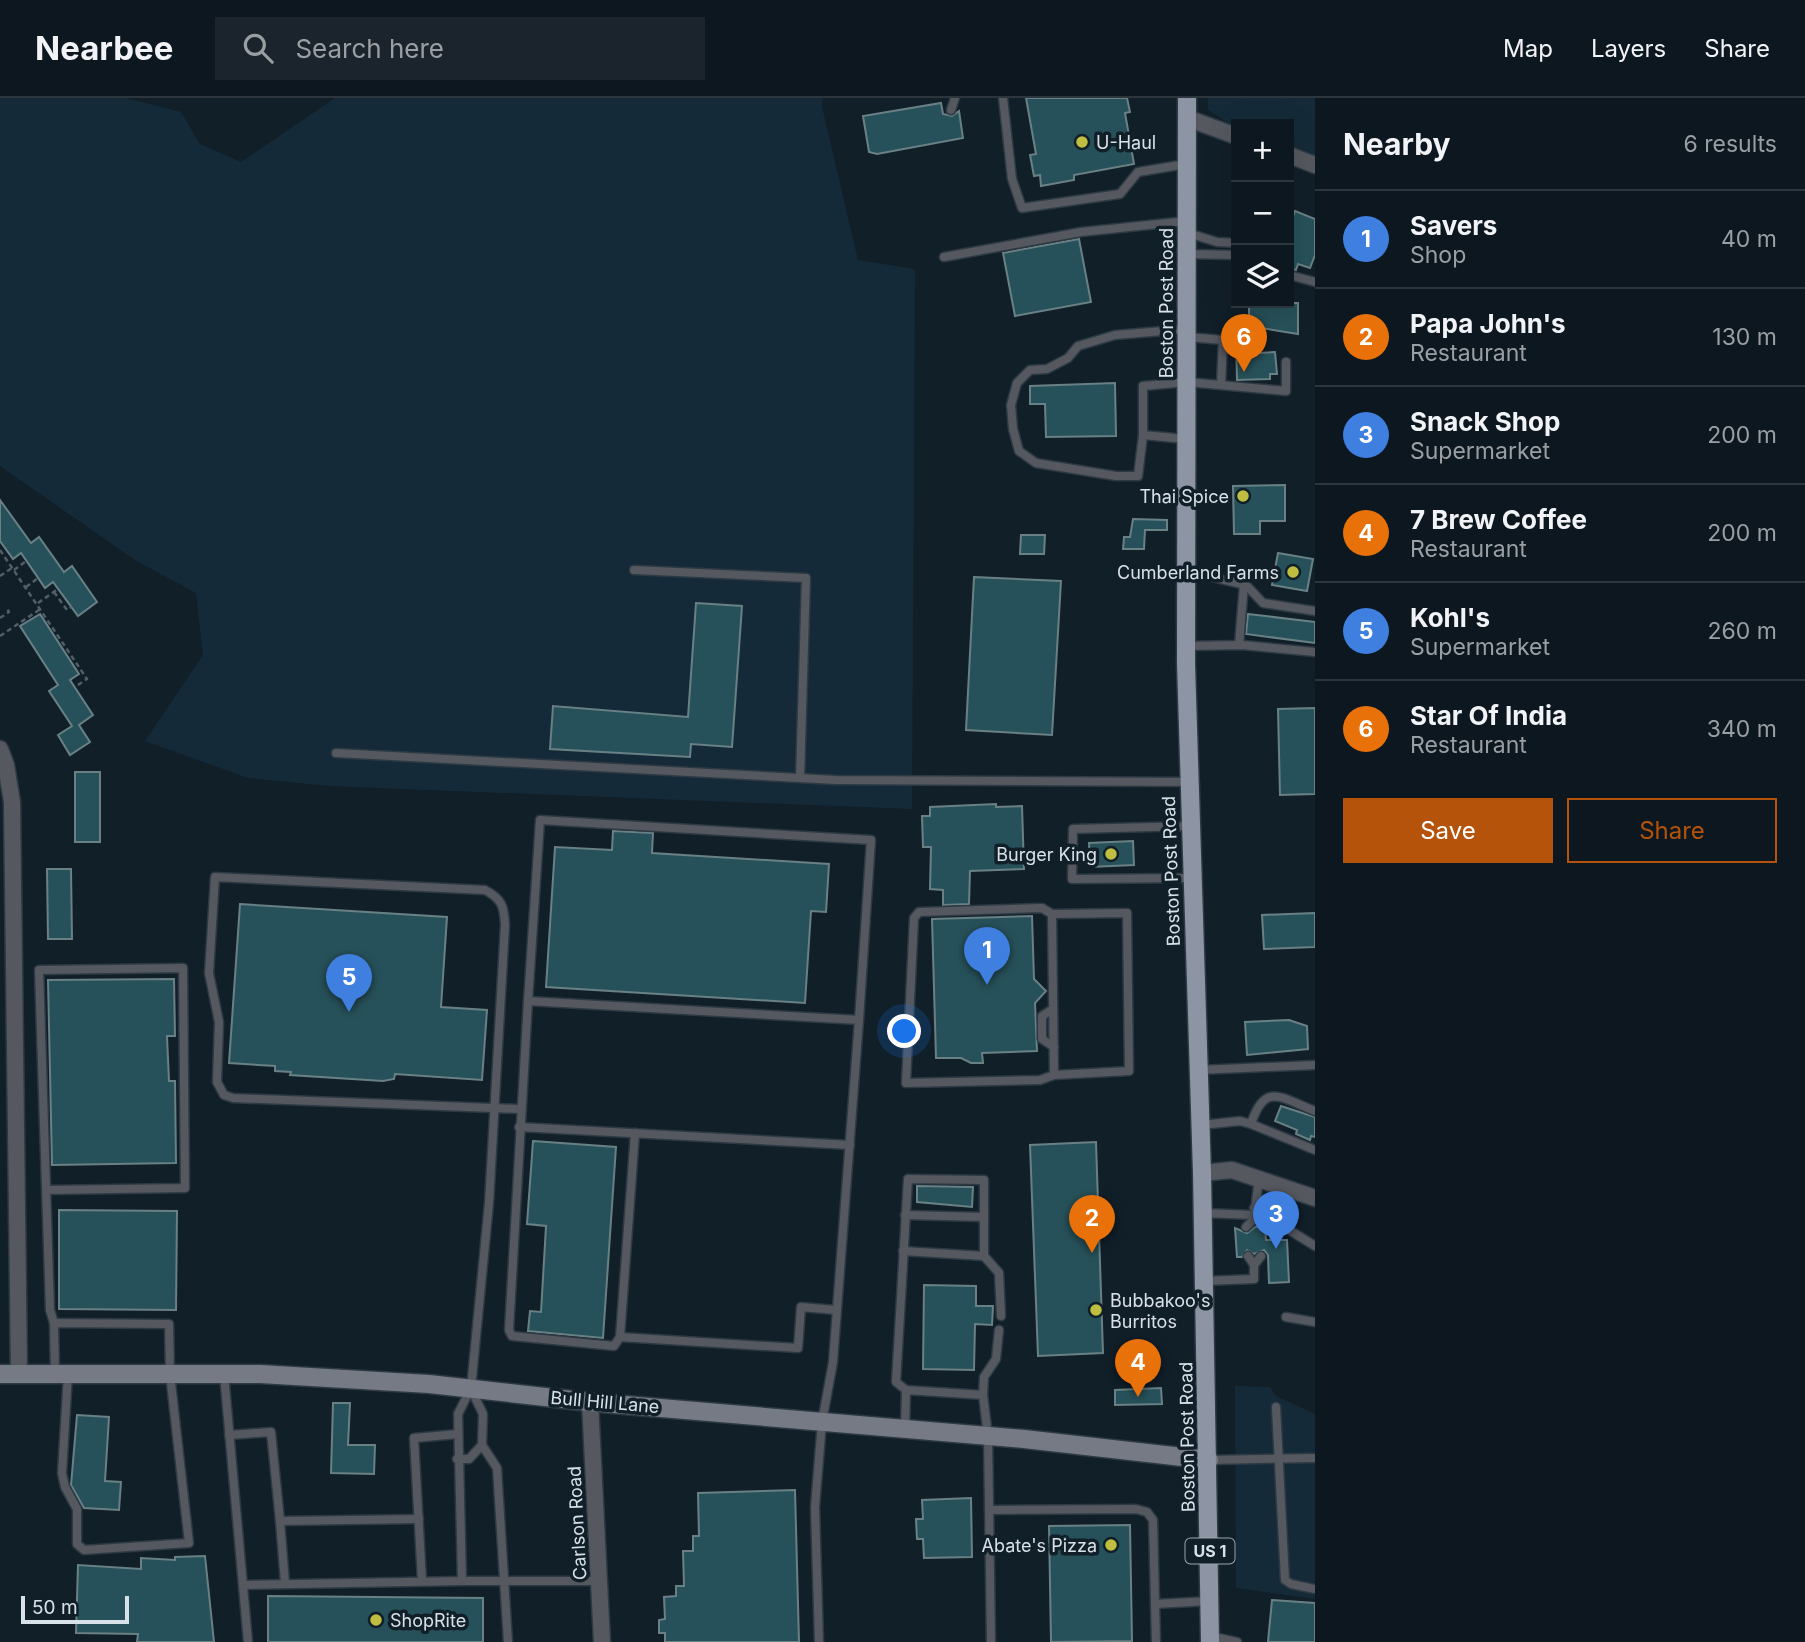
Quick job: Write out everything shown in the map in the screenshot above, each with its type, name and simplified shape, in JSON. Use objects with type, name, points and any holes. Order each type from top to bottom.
[{"type":"main road","name":"Boston Post Road","points":[[1187,98],[1186,646],[1201,1125],[1209,1460],[1210,1639]]},
{"type":"main road","name":"Bull Hill Lane","points":[[0,1374],[224,1374],[471,1388],[590,1402],[988,1436],[1209,1460]]},
{"type":"street","points":[[1187,118],[1231,134]]},
{"type":"street","points":[[1294,157],[1315,165]]},
{"type":"street","points":[[0,749],[6,765],[12,802],[19,1374]]},
{"type":"street","points":[[1202,1173],[1232,1171],[1315,1198]]},
{"type":"street","name":"Carlson Road","points":[[590,1402],[602,1642]]},
{"type":"lane","points":[[951,110],[956,98]]},
{"type":"lane","points":[[1003,98],[1012,179],[1022,208],[1120,194],[1138,172],[1187,164]]},
{"type":"lane","points":[[944,257],[1081,232],[1187,227],[1217,242],[1231,243]]},
{"type":"lane","points":[[1187,254],[1231,255]]},
{"type":"lane","points":[[1294,276],[1315,282]]},
{"type":"lane","points":[[1222,385],[1223,340],[1187,333],[1115,335],[1078,346],[1068,358],[1047,369],[1030,370],[1017,383],[1012,405],[1013,429],[1019,451],[1036,463],[1116,476],[1138,476],[1143,435],[1143,386],[1187,382],[1286,391],[1286,362]]},
{"type":"lane","points":[[1143,435],[1186,439]]},
{"type":"lane","points":[[634,570],[806,578],[800,778]]},
{"type":"lane","points":[[1186,570],[1244,584],[1263,603],[1315,611]]},
{"type":"lane","points":[[1239,645],[1244,584]]},
{"type":"lane","points":[[1186,646],[1239,645],[1315,652]]},
{"type":"lane","points":[[335,753],[800,778],[1190,782]]},
{"type":"lane","points":[[635,1133],[620,1337],[614,1346],[512,1336],[509,1330],[519,1127],[540,820],[871,840],[833,1362],[822,1422],[815,1507],[819,1642]]},
{"type":"lane","points":[[1191,826],[1073,829],[1072,879],[1193,878]]},
{"type":"lane","points":[[462,1581],[458,1414],[471,1388],[489,1203],[493,1108],[505,925],[504,906],[498,897],[485,890],[215,877],[209,973],[219,1022],[218,1082],[224,1095],[233,1098],[493,1108],[520,1109]]},
{"type":"lane","points":[[1042,908],[1052,914],[1127,913],[1129,1071],[1054,1074],[1040,1080],[906,1083],[914,918],[919,912],[1042,908]]},
{"type":"lane","points":[[1052,914],[1054,1074]]},
{"type":"lane","points":[[47,1189],[185,1188],[183,968],[39,970],[50,1310],[61,1374],[62,1473],[65,1487],[77,1509],[77,1544],[84,1550],[189,1543],[170,1374],[169,1324],[54,1323]]},
{"type":"lane","points":[[527,1001],[859,1020]]},
{"type":"lane","points":[[1199,1070],[1315,1065]]},
{"type":"lane","points":[[1251,1124],[1258,1103],[1265,1097],[1275,1096],[1315,1111]]},
{"type":"lane","points":[[1201,1125],[1240,1121],[1315,1150]]},
{"type":"lane","points":[[519,1127],[850,1145]]},
{"type":"lane","points":[[1246,1227],[1254,1214],[1259,1178]]},
{"type":"lane","points":[[983,1395],[906,1390],[896,1382],[908,1179],[984,1180],[984,1256],[999,1273],[1001,1316]]},
{"type":"lane","points":[[1203,1213],[1254,1214],[1315,1246]]},
{"type":"lane","points":[[1254,1214],[1260,1227]]},
{"type":"lane","points":[[905,1215],[984,1217]]},
{"type":"lane","points":[[903,1251],[984,1256]]},
{"type":"lane","points":[[1204,1281],[1254,1279],[1254,1265],[1248,1256]]},
{"type":"lane","points":[[1254,1265],[1261,1256]]},
{"type":"lane","points":[[620,1337],[798,1348],[802,1307],[836,1310]]},
{"type":"lane","points":[[1286,1317],[1315,1322]]},
{"type":"lane","points":[[991,1642],[988,1436],[983,1395],[985,1377],[996,1359],[999,1330]]},
{"type":"lane","points":[[224,1374],[248,1642]]},
{"type":"lane","points":[[471,1388],[483,1414],[482,1445],[497,1468],[508,1642]]},
{"type":"lane","points":[[905,1429],[906,1390]]},
{"type":"lane","points":[[1276,1408],[1285,1580],[1315,1589]]},
{"type":"lane","points":[[229,1435],[271,1432],[285,1583]]},
{"type":"lane","points":[[422,1581],[414,1438],[458,1434]]},
{"type":"lane","points":[[457,1459],[469,1459],[482,1445]]},
{"type":"lane","points":[[1209,1460],[1315,1458]]},
{"type":"lane","points":[[989,1510],[1136,1509],[1147,1512],[1153,1520],[1156,1642]]},
{"type":"lane","points":[[280,1521],[419,1518]]},
{"type":"lane","points":[[243,1585],[599,1581]]},
{"type":"lane","points":[[1155,1604],[1210,1601]]},
{"type":"lane","points":[[1210,1639],[1237,1642]]},
{"type":"path","points":[[6,549],[1,552],[42,608],[87,679],[75,687]]},
{"type":"path","points":[[0,576],[26,561]]},
{"type":"path","points":[[26,587],[38,578]]},
{"type":"path","points":[[38,603],[58,589]]},
{"type":"path","points":[[54,592],[66,610],[71,607]]},
{"type":"path","points":[[0,618],[9,612],[6,607]]},
{"type":"path","points":[[0,636],[42,608]]},
{"type":"shaded area","points":[[0,98],[126,98],[181,112],[200,144],[241,162],[335,98],[823,98],[822,107],[858,260],[915,269],[912,809],[328,786],[248,778],[145,741],[203,655],[196,593],[135,560],[0,466]]},
{"type":"shaded area","points":[[1208,98],[1315,98],[1315,157],[1294,149],[1294,119],[1231,119],[1231,125],[1208,110]]},
{"type":"shaded area","points":[[1235,1386],[1270,1387],[1276,1396],[1315,1414],[1315,1599],[1236,1588]]},
{"type":"building","name":"U-Haul","points":[[1026,98],[1127,98],[1130,112],[1125,113],[1134,164],[1074,175],[1074,180],[1041,186],[1040,175],[1034,176],[1030,155],[1036,154]]},
{"type":"building","points":[[941,103],[943,114],[952,116],[959,111],[963,138],[877,154],[869,152],[863,116]]},
{"type":"building","points":[[1295,211],[1315,219],[1315,255],[1310,268],[1298,264],[1294,270]]},
{"type":"building","points":[[1079,239],[1091,302],[1015,316],[1003,253]]},
{"type":"building","points":[[1294,303],[1298,303],[1298,334],[1249,326],[1249,308],[1294,308]]},
{"type":"building","points":[[1236,339],[1259,339],[1259,353],[1275,352],[1277,374],[1270,374],[1270,379],[1237,380]]},
{"type":"building","points":[[1115,383],[1116,436],[1046,437],[1045,404],[1030,404],[1030,386]]},
{"type":"building","points":[[1285,485],[1285,521],[1260,521],[1260,534],[1234,534],[1233,486]]},
{"type":"building","points":[[0,500],[31,543],[39,537],[64,572],[72,566],[97,602],[78,616],[53,582],[45,588],[21,553],[13,559],[0,541]]},
{"type":"building","points":[[1133,519],[1167,520],[1167,530],[1145,530],[1144,549],[1123,549],[1124,537],[1130,537]]},
{"type":"building","points":[[1021,535],[1045,535],[1044,554],[1020,554]]},
{"type":"building","name":"Cumberland Farms","points":[[1278,553],[1313,559],[1307,591],[1272,585]]},
{"type":"building","points":[[974,577],[1061,581],[1052,735],[966,730]]},
{"type":"building","points":[[696,603],[742,606],[732,747],[691,744],[690,757],[550,749],[553,706],[688,717]]},
{"type":"building","points":[[40,614],[79,674],[70,680],[93,715],[79,725],[90,742],[70,755],[58,735],[72,726],[49,691],[58,685],[20,626]]},
{"type":"building","name":"Cumberland Farms","points":[[1248,614],[1315,622],[1315,643],[1246,634]]},
{"type":"building","points":[[1315,708],[1315,794],[1280,795],[1278,709]]},
{"type":"building","points":[[75,772],[100,772],[100,842],[75,842]]},
{"type":"building","points":[[996,804],[996,807],[1022,806],[1024,869],[970,871],[969,904],[943,905],[943,890],[930,889],[931,847],[923,847],[922,816],[930,816],[930,807]]},
{"type":"building","points":[[613,831],[653,833],[652,853],[829,864],[826,912],[811,911],[805,1003],[546,987],[555,847],[612,850]]},
{"type":"building","name":"Burger King","points":[[1133,841],[1134,865],[1090,867],[1089,843]]},
{"type":"building","points":[[47,869],[71,869],[72,939],[48,939]]},
{"type":"building","points":[[240,904],[447,917],[441,1007],[487,1010],[482,1080],[395,1074],[394,1079],[383,1081],[290,1075],[291,1072],[275,1071],[275,1066],[229,1063]]},
{"type":"building","points":[[1315,913],[1315,947],[1264,949],[1262,915]]},
{"type":"building","points":[[1032,916],[1034,979],[1046,991],[1035,1003],[1037,1051],[982,1053],[983,1063],[971,1063],[961,1058],[936,1058],[932,919]]},
{"type":"building","points":[[174,979],[175,1036],[167,1036],[169,1081],[175,1081],[176,1163],[52,1165],[48,980]]},
{"type":"building","points":[[1289,1020],[1307,1026],[1308,1049],[1247,1055],[1245,1022]]},
{"type":"building","points":[[1281,1106],[1315,1117],[1315,1137],[1311,1136],[1310,1140],[1296,1134],[1297,1130],[1275,1121]]},
{"type":"building","points":[[533,1141],[616,1147],[603,1338],[528,1331],[530,1311],[541,1312],[546,1226],[527,1224]]},
{"type":"building","points":[[1096,1142],[1103,1353],[1038,1356],[1030,1145]]},
{"type":"building","points":[[917,1186],[973,1187],[972,1207],[917,1202]]},
{"type":"building","points":[[59,1210],[177,1211],[176,1310],[59,1309]]},
{"type":"building","points":[[1265,1226],[1266,1240],[1287,1240],[1289,1282],[1269,1283],[1268,1255],[1264,1250],[1254,1254],[1247,1250],[1242,1257],[1237,1257],[1235,1228],[1247,1233],[1255,1227]]},
{"type":"building","points":[[924,1285],[976,1286],[976,1306],[993,1306],[992,1325],[975,1324],[974,1370],[923,1369]]},
{"type":"building","points":[[1161,1388],[1162,1404],[1115,1405],[1115,1390]]},
{"type":"building","points":[[333,1403],[350,1403],[348,1445],[375,1445],[374,1474],[331,1473]]},
{"type":"building","points":[[77,1415],[109,1417],[105,1481],[121,1482],[119,1510],[84,1508],[71,1485]]},
{"type":"building","points":[[795,1490],[799,1642],[665,1642],[665,1633],[659,1633],[659,1620],[665,1619],[664,1597],[676,1596],[676,1586],[684,1586],[683,1551],[693,1551],[693,1536],[699,1536],[698,1493]]},
{"type":"building","points":[[971,1498],[972,1557],[924,1558],[923,1539],[917,1539],[916,1519],[923,1519],[922,1500]]},
{"type":"building","points":[[1130,1525],[1132,1641],[1051,1642],[1049,1526]]},
{"type":"building","points":[[205,1556],[214,1642],[137,1642],[138,1634],[76,1633],[78,1565],[141,1569],[141,1558],[175,1560],[175,1557]]},
{"type":"building","name":"ShopRite","points":[[268,1596],[483,1598],[483,1642],[268,1642]]},
{"type":"building","points":[[1272,1600],[1315,1603],[1315,1642],[1268,1642]]},
{"type":"place","name":"U-Haul","points":[[1082,142]]},
{"type":"place","name":"Star Of India","points":[[1244,372]]},
{"type":"place","name":"Thai Spice","points":[[1243,496]]},
{"type":"place","name":"Cumberland Farms","points":[[1293,572]]},
{"type":"place","name":"Burger King","points":[[1111,854]]},
{"type":"place","name":"Savers","points":[[987,985]]},
{"type":"place","name":"Kohl's","points":[[349,1012]]},
{"type":"place","name":"Snack Shop","points":[[1276,1249]]},
{"type":"place","name":"Papa John's","points":[[1092,1253]]},
{"type":"place","name":"Bubbakoo's Burritos","points":[[1096,1310]]},
{"type":"place","name":"7 Brew Coffee","points":[[1138,1397]]},
{"type":"place","name":"Abate's Pizza","points":[[1111,1545]]},
{"type":"place","name":"ShopRite","points":[[376,1620]]}]
